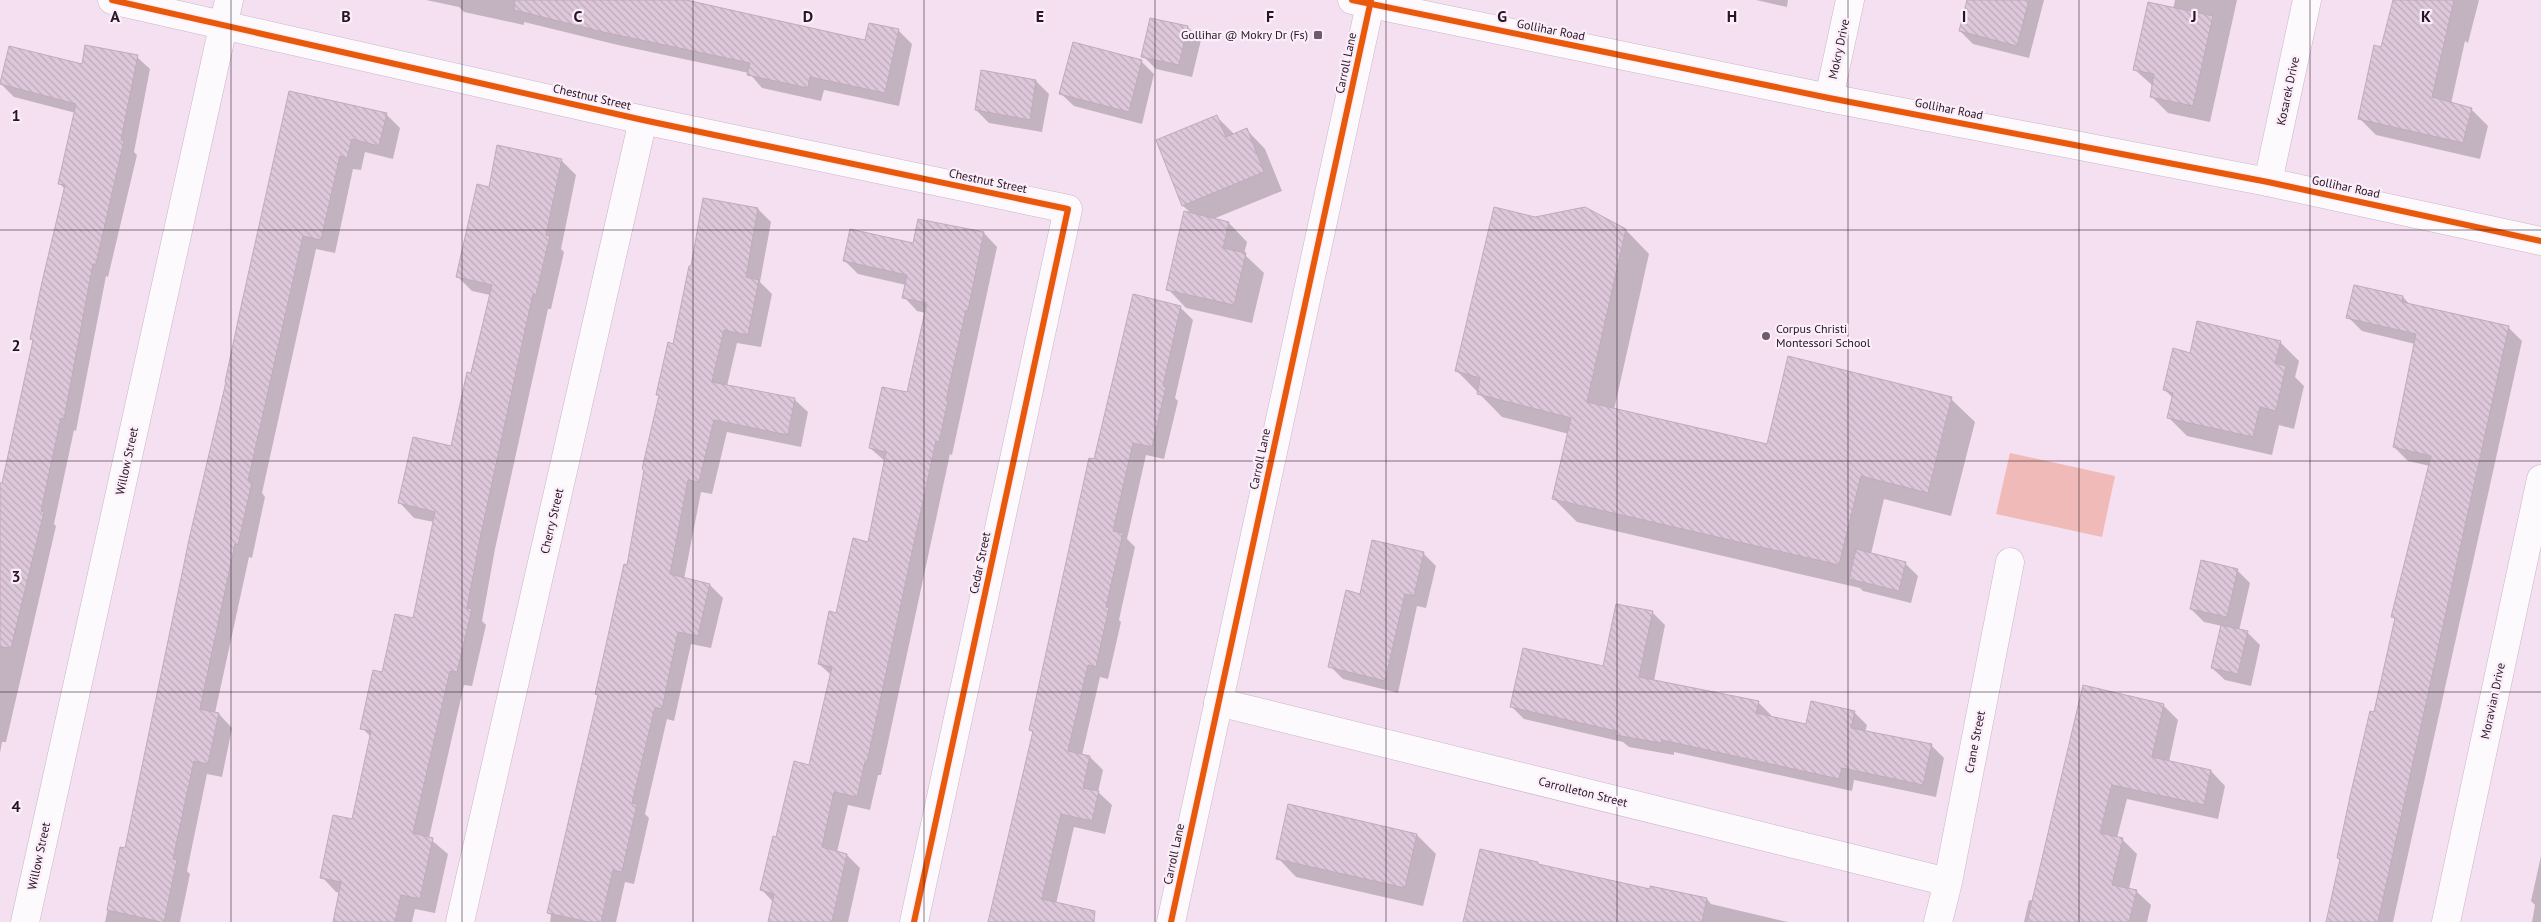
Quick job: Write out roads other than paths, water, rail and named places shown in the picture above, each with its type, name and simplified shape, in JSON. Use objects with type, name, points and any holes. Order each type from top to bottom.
[{"type":"street","name":"Chestnut Street","points":[[112,0],[226,12],[642,120],[1068,209]]},
{"type":"street","name":"Mokry Drive","points":[[1829,98],[1850,0]]},
{"type":"street","name":"Kosarek Drive","points":[[2268,182],[2307,0]]},
{"type":"street","name":"Gollihar Road","points":[[1364,1],[1829,98],[2268,182],[2541,241]]},
{"type":"street","name":"Carroll Lane","points":[[1171,922],[1364,1]]},
{"type":"street","name":"Willow Street","points":[[25,922],[226,12]]},
{"type":"street","name":"Cherry Street","points":[[460,922],[642,120]]},
{"type":"street","name":"Cedar Street","points":[[914,922],[1068,209]]},
{"type":"street","name":"Moravian Drive","points":[[2446,922],[2541,479]]},
{"type":"street","name":"Crane Street","points":[[1938,922],[1948,882],[2010,562]]},
{"type":"street","name":"Carrolleton Street","points":[[1218,702],[1948,882]]},
{"type":"place","name":"Gollihar @ Mokry Dr (Fs)","points":[[1318,35]]},
{"type":"place","name":"Corpus Christi Montessori School","points":[[1766,336]]}]
